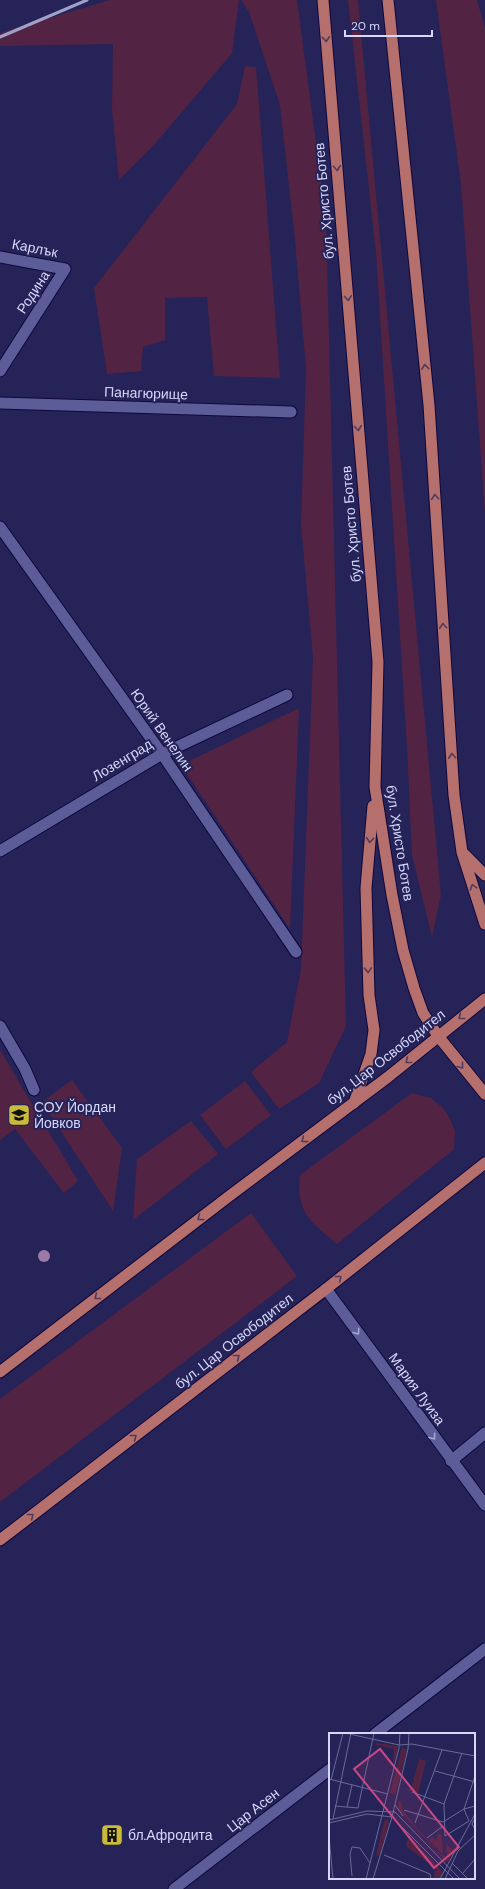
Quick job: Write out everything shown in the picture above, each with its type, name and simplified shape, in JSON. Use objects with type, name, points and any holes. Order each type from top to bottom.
[{"type":"main road","name":"бул. Христо Ботев","points":[[323,0],[378,662],[375,787],[392,895],[414,988],[423,1013],[438,1036],[485,1094]]},
{"type":"main road","points":[[388,0],[429,405],[454,795],[462,852],[485,924]]},
{"type":"main road","points":[[354,1103],[371,1054],[374,1030],[369,995],[366,888],[375,787]]},
{"type":"main road","points":[[462,852],[485,875]]},
{"type":"main road","name":"бул. Цар Освободител","points":[[0,1372],[228,1197],[354,1103],[485,999]]},
{"type":"main road","name":"бул. Цар Освободител","points":[[0,1540],[326,1289],[485,1163]]},
{"type":"street","name":"Карлък","points":[[0,257],[65,269]]},
{"type":"street","name":"Родина","points":[[0,371],[65,269]]},
{"type":"street","name":"Панагюрище","points":[[0,403],[291,412]]},
{"type":"street","name":"Юрий Венелин","points":[[0,527],[162,754],[296,952]]},
{"type":"street","name":"Лозенград","points":[[0,851],[162,754],[287,695]]},
{"type":"street","points":[[0,1026],[25,1069],[34,1090]]},
{"type":"street","name":"Мария Луиза","points":[[326,1289],[485,1506]]},
{"type":"street","points":[[451,1461],[485,1434]]},
{"type":"street","points":[[376,1733],[485,1649]]},
{"type":"street","name":"Цар Асен","points":[[174,1889],[329,1770]]},
{"type":"shaded area","points":[[110,0],[239,0],[232,53],[153,146],[119,180],[112,109],[113,44],[0,46],[0,33]]},
{"type":"shaded area","points":[[241,0],[297,0],[326,218],[346,1026],[319,1083],[279,1109],[251,1072],[287,1042],[301,969],[313,657],[301,525],[306,369],[295,240],[280,105],[249,12]]},
{"type":"shaded area","points":[[348,0],[358,0],[441,895],[432,937],[412,855],[407,747],[376,253]]},
{"type":"shaded area","points":[[436,0],[477,0],[485,28],[485,514],[461,184]]},
{"type":"shaded area","points":[[245,66],[256,67],[280,378],[214,376],[207,297],[165,298],[165,340],[143,347],[141,371],[107,374],[94,288],[237,104]]},
{"type":"shaded area","points":[[299,708],[290,929],[181,765]]},
{"type":"shaded area","points":[[0,1050],[78,1181],[64,1193],[15,1129],[0,1140]]},
{"type":"shaded area","points":[[72,1080],[122,1148],[113,1211],[42,1102]]},
{"type":"shaded area","points":[[245,1081],[271,1115],[226,1149],[200,1115]]},
{"type":"shaded area","points":[[412,1093],[431,1098],[443,1108],[455,1131],[454,1149],[337,1244],[319,1229],[307,1215],[300,1199],[300,1175]]},
{"type":"shaded area","points":[[191,1121],[218,1154],[133,1220],[137,1159]]},
{"type":"shaded area","points":[[251,1213],[297,1276],[0,1502],[0,1399]]},
{"type":"railway","points":[[0,37],[87,0]]},
{"type":"place","name":"СОУ Йордан Йовков","points":[[19,1115]]},
{"type":"place","name":"бл.Афродита","points":[[112,1835]]}]
